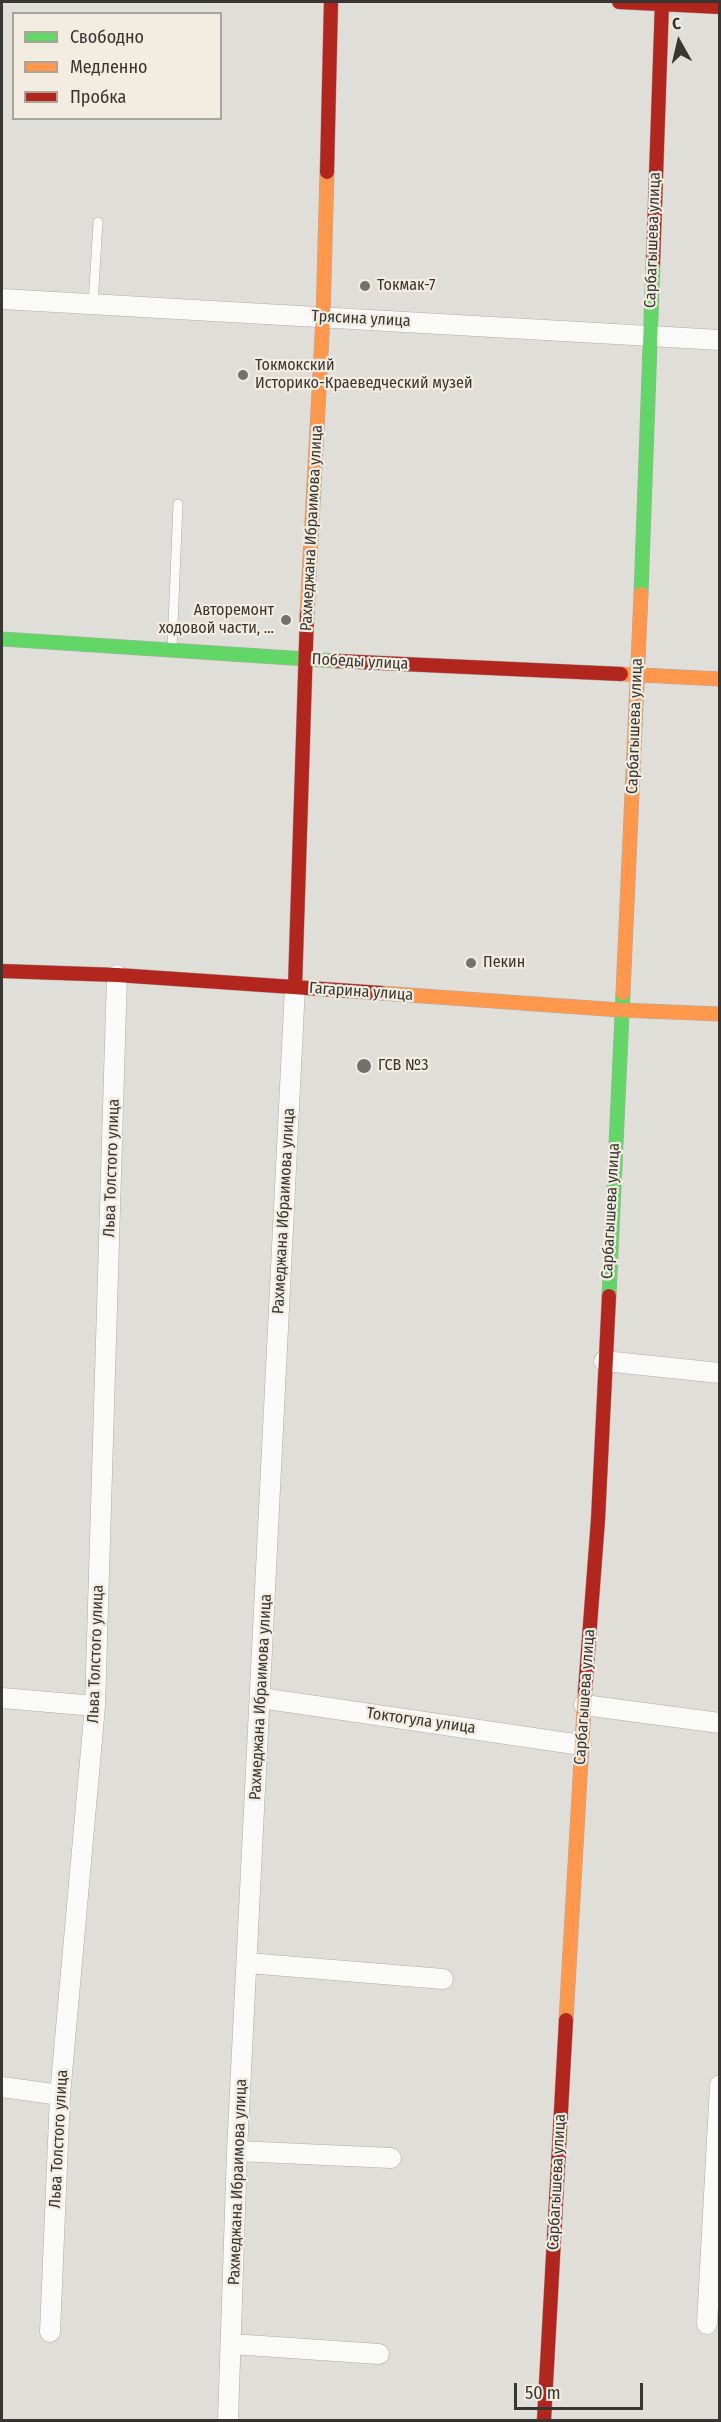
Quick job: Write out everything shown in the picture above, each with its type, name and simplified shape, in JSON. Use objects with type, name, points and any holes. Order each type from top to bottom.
[{"type":"street","name":"Рахмеджана Ибраимова улица","points":[[228,2421],[237,2151],[295,987],[305,660],[323,317],[330,2]]},
{"type":"street","points":[[619,2],[720,7]]},
{"type":"street","name":"Сарбагышева улица","points":[[544,2421],[581,1745],[598,1520],[620,1010],[624,976],[638,674],[662,3]]},
{"type":"street","name":"Трясина улица","points":[[2,299],[720,340]]},
{"type":"street","name":"Победы улица","points":[[2,639],[305,660],[720,679]]},
{"type":"street","name":"Гагарина улица","points":[[2,971],[117,975],[620,1010],[720,1014]]},
{"type":"street","name":"Льва Толстого улица","points":[[50,2332],[60,2096],[95,1706],[117,975]]},
{"type":"street","points":[[604,1361],[720,1373]]},
{"type":"street","points":[[2,1698],[95,1706]]},
{"type":"street","name":"Токтогула улица","points":[[261,1698],[581,1745]]},
{"type":"street","points":[[584,1705],[720,1722]]},
{"type":"street","points":[[248,1963],[443,1979]]},
{"type":"street","points":[[707,2324],[720,2085]]},
{"type":"street","points":[[2,2087],[60,2096]]},
{"type":"street","points":[[237,2151],[391,2158]]},
{"type":"street","points":[[232,2344],[379,2354]]},
{"type":"lane","points":[[93,304],[98,222]]},
{"type":"lane","points":[[172,650],[178,504]]},
{"type":"traffic: fast","points":[[641,594],[653,263]]},
{"type":"traffic: fast","points":[[2,639],[337,661]]},
{"type":"traffic: fast","points":[[609,1296],[623,993]]},
{"type":"traffic: slow","points":[[307,614],[323,317],[327,172]]},
{"type":"traffic: slow","points":[[623,993],[641,594]]},
{"type":"traffic: slow","points":[[621,674],[720,679]]},
{"type":"traffic: slow","points":[[381,993],[620,1010],[720,1014]]},
{"type":"traffic: slow","points":[[566,2020],[585,1691]]},
{"type":"traffic: jam","points":[[327,172],[331,2]]},
{"type":"traffic: jam","points":[[619,2],[720,7]]},
{"type":"traffic: jam","points":[[653,263],[662,2]]},
{"type":"traffic: jam","points":[[295,987],[307,614]]},
{"type":"traffic: jam","points":[[337,661],[621,674]]},
{"type":"traffic: jam","points":[[2,971],[117,975],[381,993]]},
{"type":"traffic: jam","points":[[585,1691],[598,1520],[609,1296]]},
{"type":"traffic: jam","points":[[544,2420],[566,2020]]},
{"type":"place","name":"Токмак-7","points":[[365,286]]},
{"type":"place","name":"Токмокский Историко-Краеведческий музей","points":[[243,375]]},
{"type":"place","name":"Авторемонт ходовой части, ...","points":[[286,620]]},
{"type":"place","name":"Пекин","points":[[471,963]]},
{"type":"place","name":"ГСВ №3","points":[[364,1066]]}]
